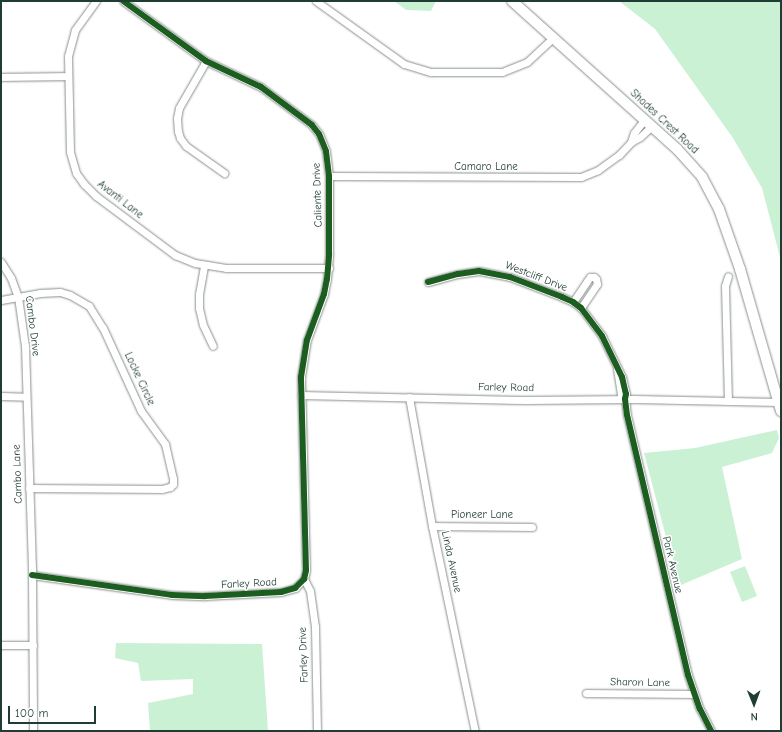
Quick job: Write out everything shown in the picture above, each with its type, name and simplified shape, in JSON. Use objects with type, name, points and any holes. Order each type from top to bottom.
[{"type":"street","name":"Avanti Lane","points":[[96,1],[80,21],[72,38],[68,56],[70,152],[76,173],[84,184],[96,196],[175,255],[204,266],[226,268],[328,268]]},
{"type":"street","name":"Caliente Drive","points":[[123,1],[206,61],[255,83],[312,125],[319,134],[326,150],[328,176],[328,268],[324,294],[304,352],[301,395]]},
{"type":"street","points":[[316,1],[404,64],[431,72],[502,72],[527,62],[553,38]]},
{"type":"street","name":"Shades Crest Road","points":[[512,1],[648,123],[690,163],[702,178],[714,198],[750,301],[779,406]]},
{"type":"street","points":[[206,61],[179,108],[177,118],[178,131],[180,138],[186,146],[224,173]]},
{"type":"street","points":[[1,77],[68,76]]},
{"type":"street","name":"Camaro Lane","points":[[328,176],[575,178],[590,174],[607,165],[630,142],[640,137],[648,123]]},
{"type":"street","name":"Cambo Drive","points":[[1,262],[11,278],[18,297],[25,346],[26,397]]},
{"type":"street","points":[[204,266],[199,294],[199,308],[203,325],[213,346]]},
{"type":"street","name":"Westcliff Drive","points":[[428,282],[469,272],[488,272],[510,277],[573,302],[581,308],[605,342],[616,366],[620,389],[625,399]]},
{"type":"street","points":[[728,276],[725,286],[728,401]]},
{"type":"street","points":[[573,302],[590,277],[596,279],[596,284],[581,308]]},
{"type":"street","name":"Locke Circle","points":[[18,297],[40,293],[60,292],[83,302],[94,312],[103,328],[141,411],[165,444],[173,484],[162,489],[29,488]]},
{"type":"street","points":[[1,300],[18,297]]},
{"type":"street","points":[[301,395],[306,570],[304,579]]},
{"type":"street","name":"Farley Road","points":[[301,395],[526,400],[625,399],[728,401],[779,406]]},
{"type":"street","points":[[1,396],[26,397]]},
{"type":"street","name":"Cambo Lane","points":[[26,397],[32,575]]},
{"type":"street","name":"Linda Avenue","points":[[408,397],[432,526],[475,731]]},
{"type":"street","name":"Park Avenue","points":[[625,399],[678,636],[694,694],[711,731]]},
{"type":"street","name":"Pioneer Lane","points":[[432,526],[532,527]]},
{"type":"street","points":[[32,575],[33,731]]},
{"type":"street","name":"Farley Road","points":[[32,575],[172,595],[205,596],[281,592],[295,588],[304,579]]},
{"type":"street","name":"Farley Drive","points":[[304,579],[309,587],[315,627],[317,731]]},
{"type":"street","points":[[1,645],[32,645]]},
{"type":"street","name":"Sharon Lane","points":[[586,693],[694,694]]},
{"type":"green space","points":[[394,1],[436,1],[431,11],[406,10]]},
{"type":"green space","points":[[619,1],[781,1],[781,261],[762,188],[733,138],[655,29]]},
{"type":"green space","points":[[777,430],[779,438],[772,453],[722,467],[742,559],[681,585],[666,537],[644,453],[695,448]]},
{"type":"green space","points":[[745,566],[757,596],[742,602],[730,572]]},
{"type":"green space","points":[[116,643],[262,644],[268,731],[150,731],[148,703],[193,694],[193,679],[141,681],[138,663],[115,658]]},
{"type":"cycle path","points":[[32,575],[172,595],[205,596],[281,592],[295,588],[304,579],[306,570],[301,377],[307,340],[324,294],[327,279],[329,254],[329,176],[326,151],[319,134],[312,125],[261,87],[206,61],[123,1]]},
{"type":"cycle path","points":[[428,282],[458,274],[479,271],[510,277],[573,302],[581,308],[602,336],[622,377],[626,394],[625,399],[627,415],[688,675],[700,709],[711,731]]}]
